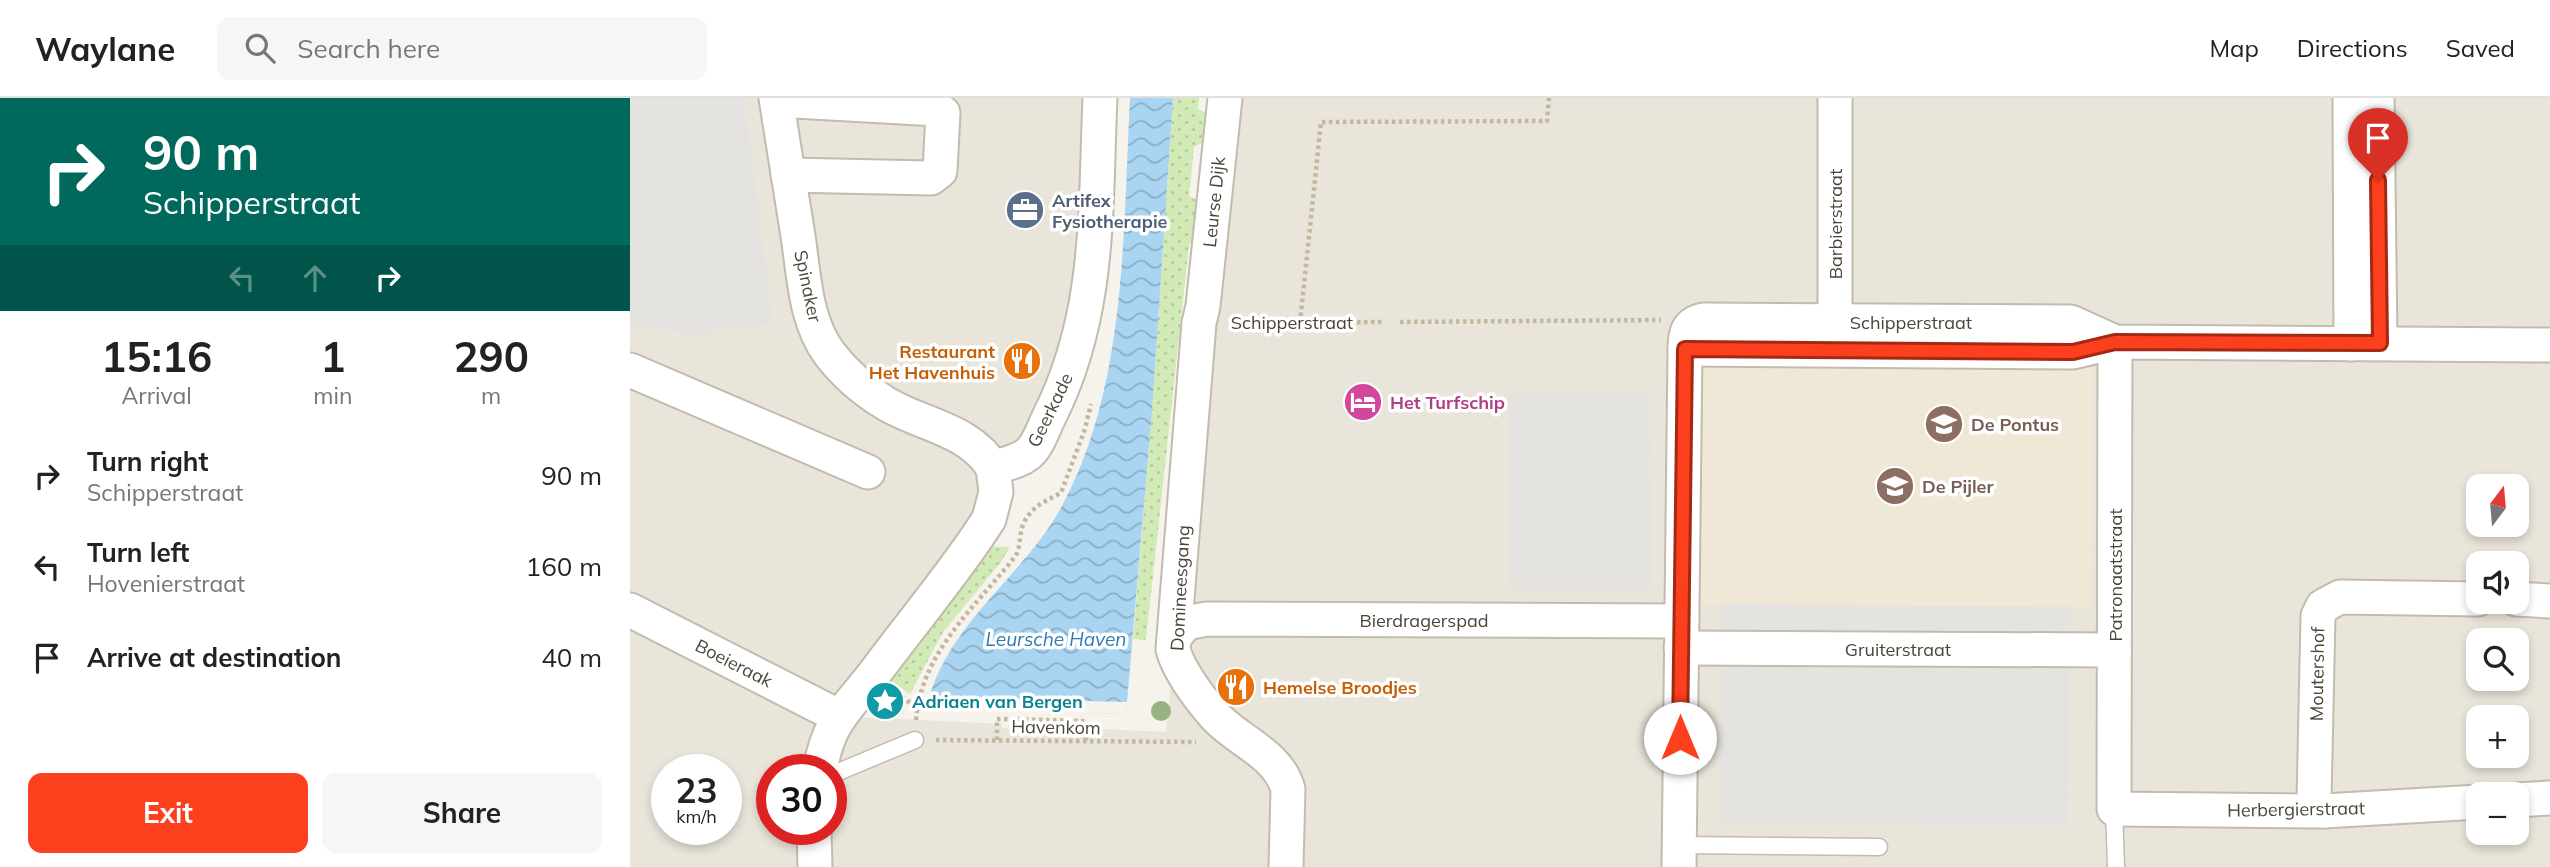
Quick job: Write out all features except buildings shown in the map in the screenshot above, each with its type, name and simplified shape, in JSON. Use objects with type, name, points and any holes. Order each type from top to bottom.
[{"type":"street","name":"Geerkade","points":[[993,467],[1026,456],[1035,445],[1063,390],[1077,348],[1092,272],[1100,98]]},
{"type":"street","name":"Leurse Dijk","points":[[1201,315],[1225,98]]},
{"type":"street","name":"Barbierstraat","points":[[1835,98],[1835,335]]},
{"type":"street","points":[[2350,98],[2366,344]]},
{"type":"street","points":[[2366,344],[2377,98]]},
{"type":"street","name":"Spinaker","points":[[776,99],[811,316],[828,352],[870,393],[900,412],[971,443],[984,454],[993,467]]},
{"type":"street","points":[[776,99],[937,109],[950,106],[940,171],[932,178],[788,175]]},
{"type":"street","name":"Domineesgang","points":[[1201,315],[1173,649],[1180,668],[1217,718],[1273,762],[1286,779],[1286,867]]},
{"type":"street","points":[[1679,856],[1685,349],[1687,330],[1696,321],[1704,320]]},
{"type":"street","name":"Schipperstraat","points":[[1704,320],[1835,335]]},
{"type":"street","name":"Schipperstraat","points":[[1685,349],[1835,335],[2071,322],[2115,342],[2550,345]]},
{"type":"street","name":"Patronaatstraat","points":[[2114,809],[2115,342]]},
{"type":"street","points":[[630,370],[868,472]]},
{"type":"street","points":[[824,754],[838,716],[873,675],[989,519],[996,492],[993,467]]},
{"type":"street","name":"Moutershof","points":[[2325,811],[2314,801],[2318,616],[2323,606],[2340,597],[2466,599]]},
{"type":"street","points":[[2529,600],[2550,601]]},
{"type":"street","name":"Boeieraak","points":[[630,610],[838,716]]},
{"type":"street","name":"Bierdragerspad","points":[[1174,638],[1186,623],[1207,620],[1543,621],[1681,635]]},
{"type":"street","name":"Gruiterstraat","points":[[1681,635],[2114,650]]},
{"type":"street","points":[[2529,799],[2550,798]]},
{"type":"street","name":"Herbergierstraat","points":[[2114,809],[2325,811],[2466,803]]},
{"type":"street","points":[[815,845],[816,867]]},
{"type":"lane","points":[[847,768],[915,740]]},
{"type":"lane","points":[[2114,809],[2116,867]]},
{"type":"lane","points":[[1679,856],[1879,847]]},
{"type":"path","points":[[1300,323],[1321,122],[1547,121],[1549,98]]},
{"type":"path","name":"Schipperstraat","points":[[1201,315],[1300,323],[1384,322]]},
{"type":"path","points":[[1400,322],[1704,320]]},
{"type":"path","points":[[997,740],[997,719],[1006,719],[1086,721],[1086,741]]},
{"type":"path","name":"Havenkom","points":[[915,740],[1196,743]]},
{"type":"shaded area","points":[[630,98],[1100,98],[1092,272],[1031,451],[981,531],[839,716],[1166,732],[1225,98],[2550,98],[2550,867],[630,867]]},
{"type":"shaded area","points":[[630,98],[744,98],[773,323],[699,334],[652,330],[630,325]]},
{"type":"shaded area","name":"De Pijler","points":[[1699,365],[2092,368],[2091,607],[1697,604]]},
{"type":"shaded area","points":[[1650,394],[1651,589],[1508,589],[1508,395]]},
{"type":"shaded area","points":[[1720,604],[2070,607],[2068,827],[1719,824]]},
{"type":"green space","points":[[1173,98],[1199,98],[1198,109],[1210,115],[1208,140],[1194,147],[1189,196],[1201,202],[1198,236],[1189,245],[1146,640],[1133,639],[1152,411]]},
{"type":"green space","points":[[983,546],[1010,547],[1001,562],[943,632],[910,694],[886,676]]},
{"type":"water","name":"Leursche Haven","points":[[1130,98],[1173,98],[1152,411],[1126,714],[1082,713],[1081,729],[1002,728],[1002,711],[926,710],[935,679],[950,652],[987,602],[1047,531],[1084,458],[1099,408],[1118,305]]},
{"type":"pier","points":[[973,698],[1127,702],[1126,714],[1082,713],[1081,729],[1002,728],[1002,712],[973,711]]},
{"type":"place","name":"Artifex Fysiotherapie","points":[[1025,210]]},
{"type":"place","name":"Restaurant Het Havenhuis","points":[[1022,361]]},
{"type":"place","name":"Het Turfschip","points":[[1363,402]]},
{"type":"place","name":"De Pontus","points":[[1944,424]]},
{"type":"place","name":"De Pijler","points":[[1895,486]]},
{"type":"place","name":"Hemelse Broodjes","points":[[1236,687]]},
{"type":"place","name":"Adriaen van Bergen","points":[[885,701]]},
{"type":"route","points":[[1680,738],[1685,349],[2073,352],[2115,342],[2380,343],[2378,180]]}]
